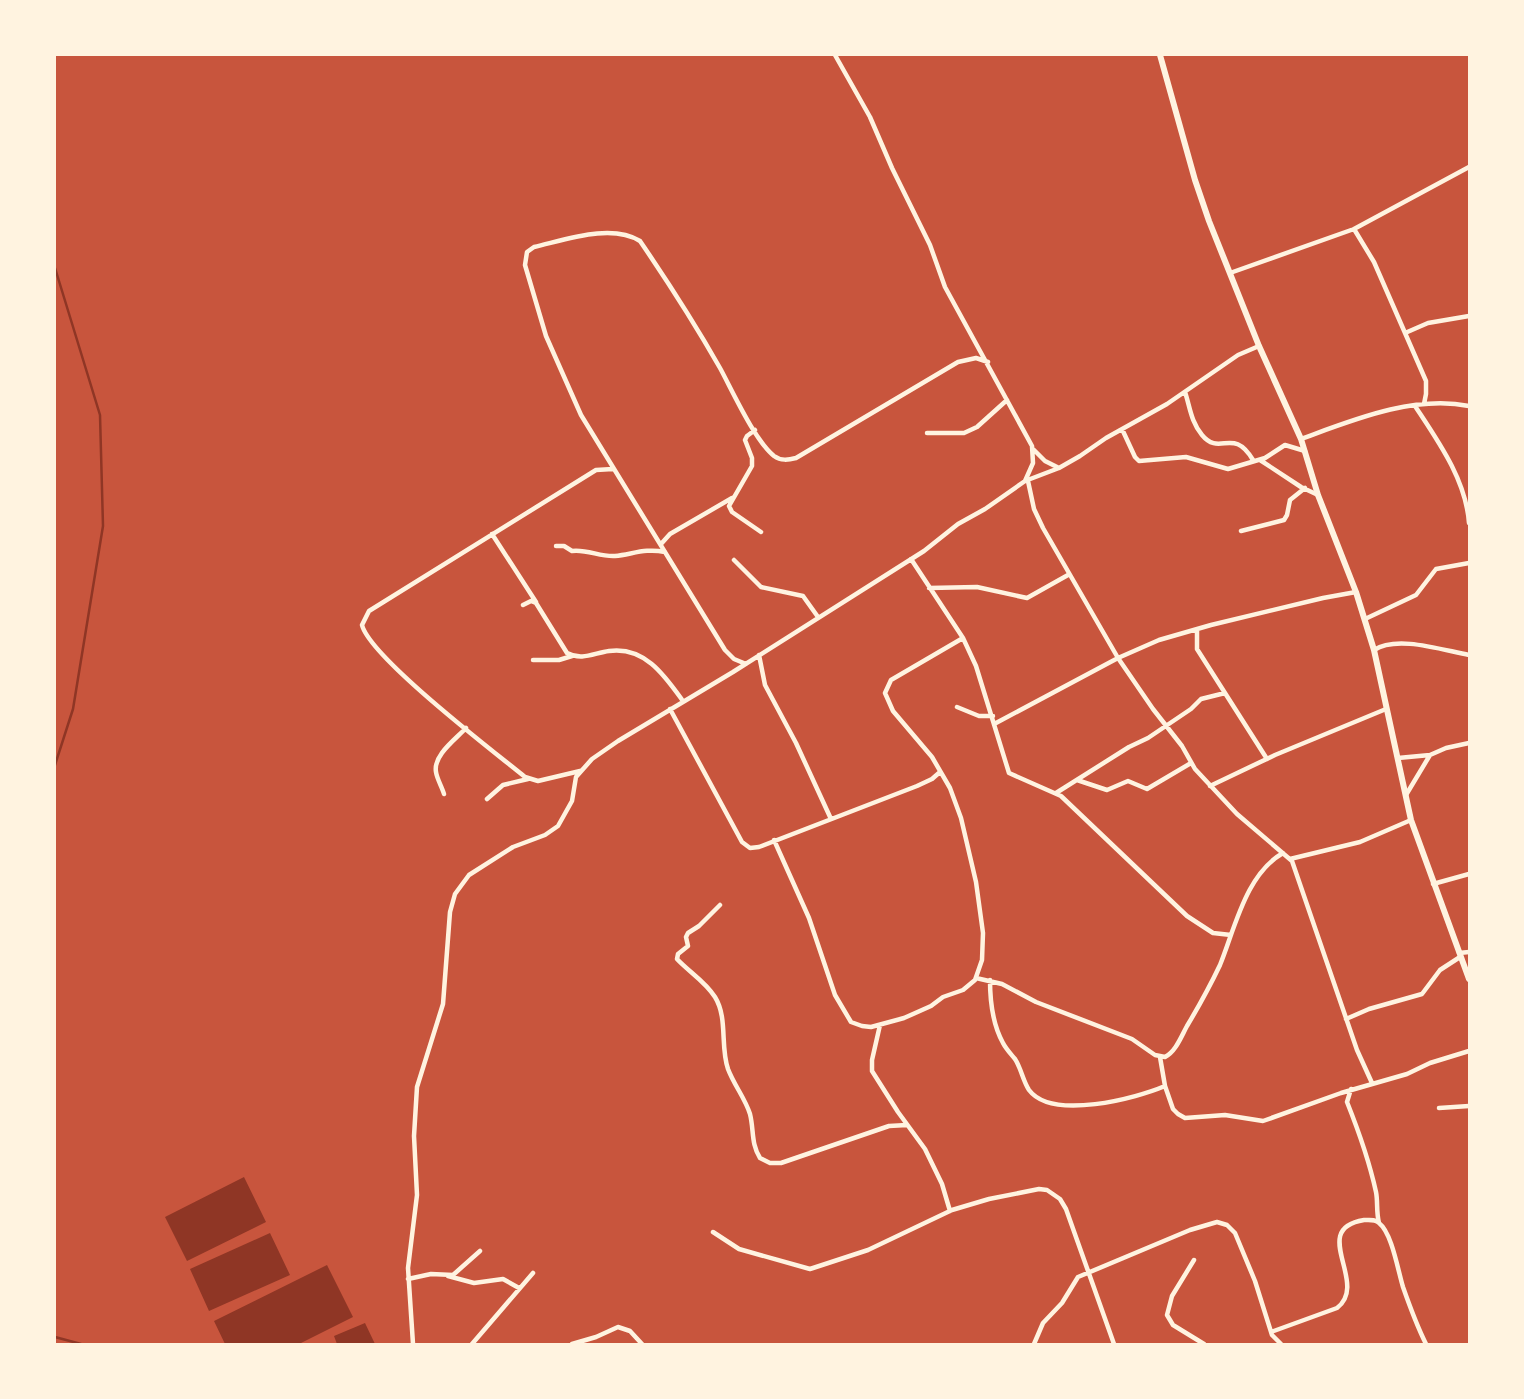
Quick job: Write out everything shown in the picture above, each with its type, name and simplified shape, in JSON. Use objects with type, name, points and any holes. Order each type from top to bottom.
[{"type":"main road","points":[[1160,55],[1195,180],[1259,346],[1301,439],[1318,495],[1356,592],[1374,650],[1411,820],[1468,976]]},
{"type":"street","points":[[835,55],[870,117],[892,168],[930,245],[945,287],[988,362],[1033,450],[1045,461],[1059,468]]},
{"type":"street","points":[[1230,273],[1354,229],[1469,167]]},
{"type":"street","points":[[1354,229],[1374,262],[1426,380],[1424,404]]},
{"type":"street","points":[[746,664],[734,659],[725,650],[582,416],[546,336],[525,265],[527,252],[534,247],[582,237],[618,233],[630,235],[640,241],[699,332],[738,405],[775,456],[788,460],[796,458],[958,362],[976,358],[988,362]]},
{"type":"street","points":[[1405,333],[1428,323],[1469,316]]},
{"type":"street","points":[[413,1344],[408,1268],[417,1195],[414,1136],[417,1087],[443,1004],[450,912],[455,894],[469,875],[513,847],[545,835],[558,826],[572,801],[576,777],[592,759],[924,551],[958,524],[985,509],[1026,481],[1059,468],[1185,392],[1231,359],[1259,346]]},
{"type":"street","points":[[1185,392],[1191,415],[1203,436],[1217,444],[1239,444],[1246,449],[1253,460]]},
{"type":"street","points":[[928,433],[964,433],[977,427],[1007,400]]},
{"type":"street","points":[[1301,439],[1372,414],[1424,404],[1469,406]]},
{"type":"street","points":[[1415,406],[1454,472],[1465,498],[1469,524]]},
{"type":"street","points":[[1122,429],[1135,457],[1139,461],[1186,458],[1228,469],[1253,460],[1260,460],[1285,445],[1305,451]]},
{"type":"street","points":[[755,430],[745,440],[752,458],[752,466],[733,497],[730,503],[730,510],[760,532]]},
{"type":"street","points":[[1033,450],[1031,470],[1026,481],[1036,514],[1068,575],[1118,658],[1182,746],[1191,763],[1210,786],[1237,814],[1290,859],[1346,1019],[1372,1083]]},
{"type":"street","points":[[1260,460],[1318,495]]},
{"type":"street","points":[[528,779],[436,704],[375,647],[364,632],[362,625],[369,611],[492,534],[596,470],[613,469]]},
{"type":"street","points":[[1242,531],[1284,520],[1288,515],[1290,500],[1305,488]]},
{"type":"street","points":[[661,544],[670,534],[733,497]]},
{"type":"street","points":[[492,534],[562,647],[572,656]]},
{"type":"street","points":[[556,546],[564,546],[572,551],[584,551],[605,556],[648,550],[665,552]]},
{"type":"street","points":[[911,558],[963,638],[976,666],[996,723],[1009,773],[1056,793],[1067,801],[1187,916],[1213,933],[1231,935]]},
{"type":"street","points":[[734,560],[761,586],[798,593],[806,598],[818,617]]},
{"type":"street","points":[[1365,619],[1416,595],[1436,569],[1469,563]]},
{"type":"street","points":[[929,588],[977,588],[1027,598],[1068,575]]},
{"type":"street","points":[[996,723],[1118,658],[1159,640],[1323,598],[1356,592]]},
{"type":"street","points":[[523,605],[531,601],[536,603]]},
{"type":"street","points":[[1197,629],[1197,649],[1267,759]]},
{"type":"street","points":[[774,840],[809,918],[835,995],[851,1022],[862,1026],[880,1025],[904,1018],[931,1006],[943,997],[970,986],[976,978],[983,946],[979,898],[961,818],[950,788],[932,757],[892,711],[885,693],[891,680],[963,638]]},
{"type":"street","points":[[1374,650],[1386,644],[1399,643],[1469,655]]},
{"type":"street","points":[[533,660],[560,660],[572,656],[590,656],[609,651],[632,653],[652,662],[683,701]]},
{"type":"street","points":[[760,655],[765,685],[796,743],[831,819]]},
{"type":"street","points":[[1056,793],[1129,747],[1143,741],[1191,709],[1201,699],[1225,693]]},
{"type":"street","points":[[957,708],[979,716],[993,716]]},
{"type":"street","points":[[670,709],[744,845],[754,848],[921,784],[940,772]]},
{"type":"street","points":[[1210,786],[1267,759],[1386,709]]},
{"type":"street","points":[[444,794],[436,771],[437,762],[466,728]]},
{"type":"street","points":[[1398,758],[1430,755],[1446,748],[1469,743]]},
{"type":"street","points":[[1406,795],[1430,755]]},
{"type":"street","points":[[1078,780],[1107,790],[1128,781],[1147,789],[1191,763]]},
{"type":"street","points":[[487,799],[503,785],[528,779],[538,781],[581,771]]},
{"type":"street","points":[[1290,859],[1360,842],[1411,820]]},
{"type":"street","points":[[976,978],[990,980],[1036,1002],[1132,1039],[1160,1057],[1169,1055],[1176,1047],[1209,989],[1260,872],[1283,853]]},
{"type":"street","points":[[1433,884],[1469,874]]},
{"type":"street","points":[[720,905],[700,926],[688,933],[686,937],[688,946],[678,954],[677,959],[716,998],[720,1009],[727,1068],[746,1105],[750,1116],[753,1141],[760,1158],[770,1163],[781,1163],[888,1126],[907,1125]]},
{"type":"street","points":[[1346,1019],[1369,1009],[1422,994],[1440,970],[1459,955],[1469,952]]},
{"type":"street","points":[[990,980],[990,999],[1003,1043],[1015,1059],[1030,1091],[1040,1099],[1064,1105],[1090,1105],[1122,1101],[1165,1086]]},
{"type":"street","points":[[880,1025],[872,1060],[872,1071],[925,1149],[942,1184],[950,1211]]},
{"type":"street","points":[[1160,1057],[1165,1086],[1173,1109],[1185,1118],[1225,1115],[1264,1121],[1372,1083],[1407,1074],[1430,1063],[1469,1051]]},
{"type":"street","points":[[1351,1090],[1347,1102],[1362,1137],[1369,1162],[1376,1194],[1375,1206],[1379,1223],[1388,1238],[1404,1290],[1426,1344]]},
{"type":"street","points":[[1439,1108],[1469,1106]]},
{"type":"street","points":[[713,1232],[739,1249],[810,1269],[868,1250],[950,1211],[1039,1189],[1054,1192],[1066,1209],[1114,1344]]},
{"type":"street","points":[[1271,1332],[1337,1308],[1343,1303],[1348,1290],[1338,1244],[1340,1234],[1349,1225],[1362,1221],[1372,1219],[1379,1223]]},
{"type":"street","points":[[1034,1344],[1043,1323],[1062,1303],[1078,1277],[1190,1230],[1217,1222],[1227,1224],[1235,1233],[1255,1281],[1271,1332],[1280,1344]]},
{"type":"street","points":[[447,1276],[457,1272],[480,1251]]},
{"type":"street","points":[[1194,1260],[1172,1296],[1167,1316],[1173,1325],[1204,1344]]},
{"type":"street","points":[[472,1344],[533,1273]]},
{"type":"street","points":[[408,1279],[431,1274],[474,1283],[503,1279],[519,1288]]},
{"type":"street","points":[[572,1344],[590,1342],[618,1326],[630,1331],[642,1344]]},
{"type":"shaded area","points":[[244,1177],[266,1222],[187,1261],[165,1217]]},
{"type":"shaded area","points":[[270,1233],[290,1275],[209,1311],[190,1269]]},
{"type":"shaded area","points":[[327,1265],[353,1317],[299,1344],[225,1344],[214,1321]]},
{"type":"shaded area","points":[[365,1323],[375,1344],[337,1344],[334,1336]]},
{"type":"waterway","points":[[55,268],[100,415],[103,526],[73,709],[55,765]]},
{"type":"waterway","points":[[55,1337],[81,1344]]}]
